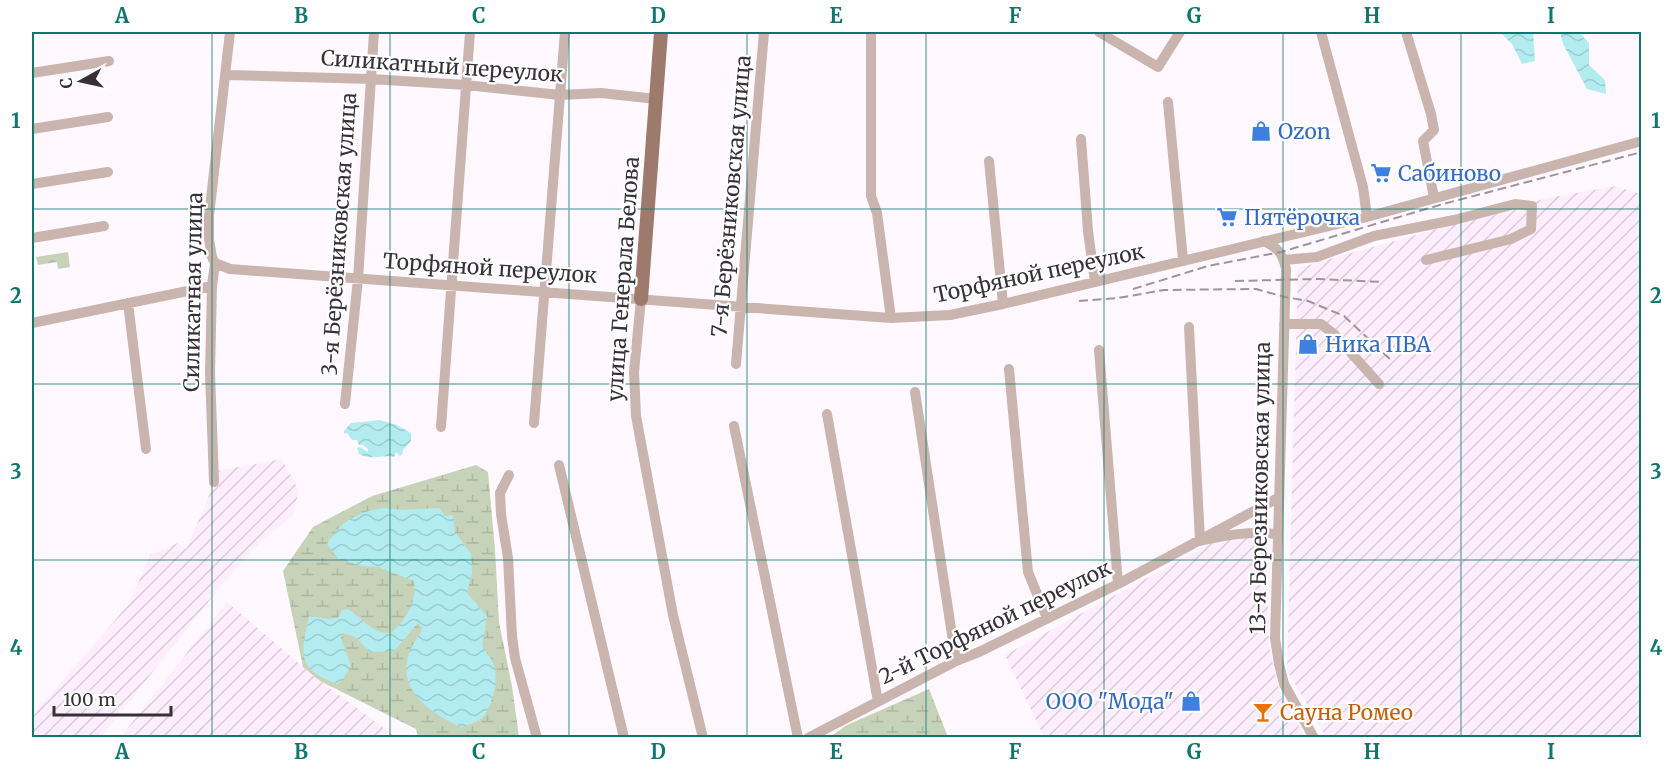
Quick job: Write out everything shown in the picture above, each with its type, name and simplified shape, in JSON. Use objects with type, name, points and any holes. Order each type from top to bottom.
[{"type":"main road","name":"улица Генерала Белова","points":[[641,298],[661,32]]},
{"type":"street","name":"Силикатная улица","points":[[214,482],[210,373],[212,286],[215,263],[209,239],[209,216],[230,32]]},
{"type":"street","name":"3-я Берёзниковская улица","points":[[345,404],[358,279],[374,32]]},
{"type":"street","points":[[441,428],[470,32]]},
{"type":"street","points":[[534,423],[565,32]]},
{"type":"street","name":"7-я Берёзниковская улица","points":[[736,364],[764,32]]},
{"type":"street","points":[[872,32],[870,196],[877,213],[891,318]]},
{"type":"street","points":[[1099,32],[1158,66],[1180,32]]},
{"type":"street","points":[[1321,32],[1363,187],[1367,217]]},
{"type":"street","points":[[1406,32],[1434,130],[1423,141],[1434,198]]},
{"type":"street","points":[[32,73],[109,60]]},
{"type":"street","name":"Силикатный переулок","points":[[226,75],[371,79],[466,85],[560,95],[601,93],[656,99]]},
{"type":"street","points":[[1168,102],[1183,260]]},
{"type":"street","points":[[32,129],[108,117]]},
{"type":"street","points":[[1081,139],[1088,231],[1095,282]]},
{"type":"street","name":"Торфяной переулок","points":[[215,263],[230,269],[891,318],[950,315],[1367,217],[1641,141]]},
{"type":"street","points":[[989,161],[1003,304]]},
{"type":"street","points":[[32,184],[108,172]]},
{"type":"street","points":[[1264,241],[1281,252],[1284,260],[1317,257],[1374,236],[1454,220],[1515,204],[1532,206],[1531,229],[1510,239],[1426,260]]},
{"type":"street","points":[[32,238],[104,226]]},
{"type":"street","name":"13-я Березниковская улица","points":[[1284,260],[1275,627],[1277,657],[1284,684],[1314,738]]},
{"type":"street","points":[[32,323],[212,286]]},
{"type":"street","name":"улица Генерала Белова","points":[[641,298],[634,372],[636,416],[673,615],[703,738]]},
{"type":"street","points":[[128,303],[146,449]]},
{"type":"street","points":[[1284,324],[1321,324],[1335,334],[1379,384]]},
{"type":"street","points":[[1189,327],[1200,541]]},
{"type":"street","points":[[1099,350],[1118,584]]},
{"type":"street","points":[[1009,369],[1028,572],[1047,618]]},
{"type":"street","points":[[915,392],[956,660]]},
{"type":"street","points":[[827,414],[878,702]]},
{"type":"street","points":[[734,426],[798,738]]},
{"type":"street","points":[[559,465],[624,738]]},
{"type":"street","points":[[509,475],[500,493],[508,558],[512,636],[515,658],[537,738]]},
{"type":"street","name":"2-й Торфяной переулок","points":[[808,738],[956,660],[979,652],[1118,584],[1278,498]]},
{"type":"street","name":"2-й Торфяной переулок","points":[[1200,541],[1234,533],[1256,531],[1277,534]]},
{"type":"shaded area","points":[[1616,186],[1641,194],[1641,737],[1326,737],[1287,670],[1298,268],[1547,198]]},
{"type":"shaded area","points":[[282,459],[299,491],[292,517],[250,553],[225,581],[101,737],[32,738],[32,716],[129,604],[150,555],[178,543],[186,549],[207,502],[212,484],[211,472]]},
{"type":"shaded area","points":[[1257,535],[1267,546],[1269,647],[1281,697],[1306,737],[1044,737],[1005,655],[1215,541]]},
{"type":"shaded area","points":[[227,602],[320,681],[396,737],[120,738]]},
{"type":"green space","points":[[68,252],[70,267],[58,269],[57,262],[38,265],[36,257]]},
{"type":"green space","points":[[476,465],[488,472],[499,622],[512,686],[519,737],[418,737],[416,729],[320,681],[303,667],[283,571],[313,527],[372,496]]},
{"type":"green space","points":[[929,689],[948,737],[830,737],[847,725]]},
{"type":"water","points":[[1500,32],[1533,32],[1535,61],[1522,64],[1512,44]]},
{"type":"water","points":[[1560,32],[1579,32],[1589,43],[1589,65],[1605,80],[1606,94],[1587,89],[1563,44]]},
{"type":"water","points":[[380,420],[397,425],[411,433],[411,441],[403,450],[402,455],[396,452],[394,457],[364,456],[359,454],[357,448],[360,447],[368,452],[368,449],[359,445],[357,440],[352,440],[347,433],[344,434],[351,423]]},
{"type":"water","points":[[384,508],[403,510],[439,508],[445,516],[453,515],[455,532],[471,554],[472,573],[467,593],[487,616],[482,646],[493,663],[496,678],[494,693],[486,712],[481,719],[473,723],[461,727],[450,722],[428,708],[412,690],[406,667],[410,650],[422,628],[418,623],[394,651],[370,652],[355,637],[343,633],[341,638],[351,666],[337,684],[314,672],[304,658],[304,640],[309,616],[338,618],[342,610],[349,609],[374,629],[391,633],[410,610],[415,589],[414,581],[378,567],[339,560],[327,544],[338,529],[351,519],[366,512]]},
{"type":"railway","points":[[1133,289],[1208,266],[1281,252],[1443,204],[1642,152]]},
{"type":"railway","points":[[1235,281],[1318,279],[1383,282]]},
{"type":"railway","points":[[1079,301],[1118,298],[1164,290],[1256,289],[1308,301],[1344,316],[1392,361]]},
{"type":"place","name":"Ozon","points":[[1261,131]]},
{"type":"place","name":"Сабиново","points":[[1381,173]]},
{"type":"place","name":"Пятёрочка","points":[[1227,217]]},
{"type":"place","name":"Ника ПВА","points":[[1308,344]]},
{"type":"place","name":"ООО \"Мода\"","points":[[1191,701]]},
{"type":"place","name":"Сауна Ромео","points":[[1263,712]]}]
